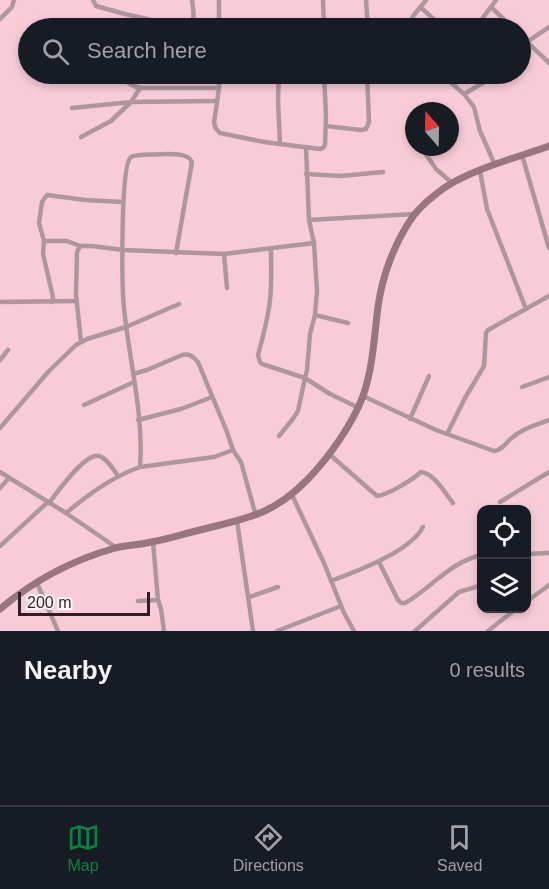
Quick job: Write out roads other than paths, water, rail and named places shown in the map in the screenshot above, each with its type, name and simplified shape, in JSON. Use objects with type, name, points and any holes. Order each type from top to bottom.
[{"type":"street","points":[[0,19],[12,7],[14,0]]},
{"type":"street","points":[[93,0],[96,6],[142,18]]},
{"type":"street","points":[[192,0],[193,18]]},
{"type":"street","points":[[219,0],[219,18]]},
{"type":"street","points":[[323,0],[324,18]]},
{"type":"street","points":[[366,0],[367,18]]},
{"type":"street","points":[[413,18],[426,0]]},
{"type":"street","points":[[483,18],[496,0]]},
{"type":"street","points":[[420,7],[433,18]]},
{"type":"street","points":[[491,7],[503,18]]},
{"type":"street","points":[[531,39],[549,27]]},
{"type":"street","points":[[531,46],[549,63]]},
{"type":"street","points":[[130,84],[140,88],[219,88]]},
{"type":"street","points":[[219,84],[214,123],[218,131],[228,135],[280,144],[323,148],[326,126],[324,84]]},
{"type":"street","points":[[279,84],[280,144]]},
{"type":"street","points":[[326,126],[366,129],[369,122],[367,84]]},
{"type":"street","points":[[452,84],[474,107],[480,131],[495,165]]},
{"type":"street","points":[[464,94],[480,84]]},
{"type":"street","points":[[81,137],[111,121],[131,102],[140,88]]},
{"type":"street","points":[[72,108],[131,102],[217,101]]},
{"type":"street","points":[[0,609],[64,567],[117,548],[153,542],[256,516],[292,495],[329,454],[363,396],[374,349],[382,284],[395,248],[415,214],[428,200],[452,183],[549,146]]},
{"type":"street","points":[[279,436],[298,411],[315,315],[317,291],[314,243],[309,220],[306,147]]},
{"type":"street","points":[[140,467],[138,420],[123,291],[123,202],[128,161],[132,157],[167,154],[190,157],[192,162],[176,253]]},
{"type":"street","points":[[522,155],[549,248]]},
{"type":"street","points":[[428,156],[436,169],[452,183]]},
{"type":"street","points":[[480,171],[490,219],[526,309]]},
{"type":"street","points":[[306,174],[341,176],[383,172]]},
{"type":"street","points":[[52,302],[53,297],[43,254],[45,241],[39,223],[42,202],[46,195],[123,202]]},
{"type":"street","points":[[309,220],[415,214]]},
{"type":"street","points":[[45,241],[67,241],[80,246],[123,250],[224,254],[314,243]]},
{"type":"street","points":[[80,246],[77,252],[76,301],[81,341]]},
{"type":"street","points":[[271,248],[270,302],[258,359],[262,364],[305,378],[357,407]]},
{"type":"street","points":[[224,254],[227,288]]},
{"type":"street","points":[[447,434],[484,366],[486,333],[492,327],[549,296]]},
{"type":"street","points":[[0,302],[76,301]]},
{"type":"street","points":[[0,428],[49,372],[81,341],[126,327],[179,304]]},
{"type":"street","points":[[315,315],[348,323]]},
{"type":"street","points":[[0,360],[8,350]]},
{"type":"street","points":[[133,374],[182,355],[190,355],[198,362],[233,450],[241,462],[256,516]]},
{"type":"street","points":[[410,418],[429,376]]},
{"type":"street","points":[[522,387],[549,377]]},
{"type":"street","points":[[84,405],[134,382]]},
{"type":"street","points":[[363,396],[447,434],[489,450],[497,451],[520,431],[549,420]]},
{"type":"street","points":[[138,420],[212,398]]},
{"type":"street","points":[[66,513],[118,476],[140,467],[214,457],[233,450]]},
{"type":"street","points":[[329,454],[376,496],[388,493],[421,472],[427,473],[434,479],[453,503]]},
{"type":"street","points":[[0,546],[48,503],[78,467],[91,456],[101,456],[118,476]]},
{"type":"street","points":[[0,471],[117,548]]},
{"type":"street","points":[[500,502],[549,472]]},
{"type":"street","points":[[0,488],[9,478]]},
{"type":"street","points":[[292,495],[354,631]]},
{"type":"street","points":[[237,521],[253,631]]},
{"type":"street","points":[[331,581],[379,562],[414,539],[423,527]]},
{"type":"street","points":[[153,542],[158,600],[164,631]]},
{"type":"street","points":[[531,554],[549,553]]},
{"type":"street","points":[[379,562],[398,600],[405,603],[447,570],[460,562],[477,557]]},
{"type":"street","points":[[37,583],[58,631]]},
{"type":"street","points":[[531,598],[549,585]]},
{"type":"street","points":[[249,597],[278,587]]},
{"type":"street","points":[[415,631],[459,592],[477,587]]},
{"type":"street","points":[[138,602],[158,600]]},
{"type":"street","points":[[277,631],[341,606]]},
{"type":"street","points":[[488,631],[495,629],[513,613]]},
{"type":"street","points":[[297,623],[300,631]]}]
